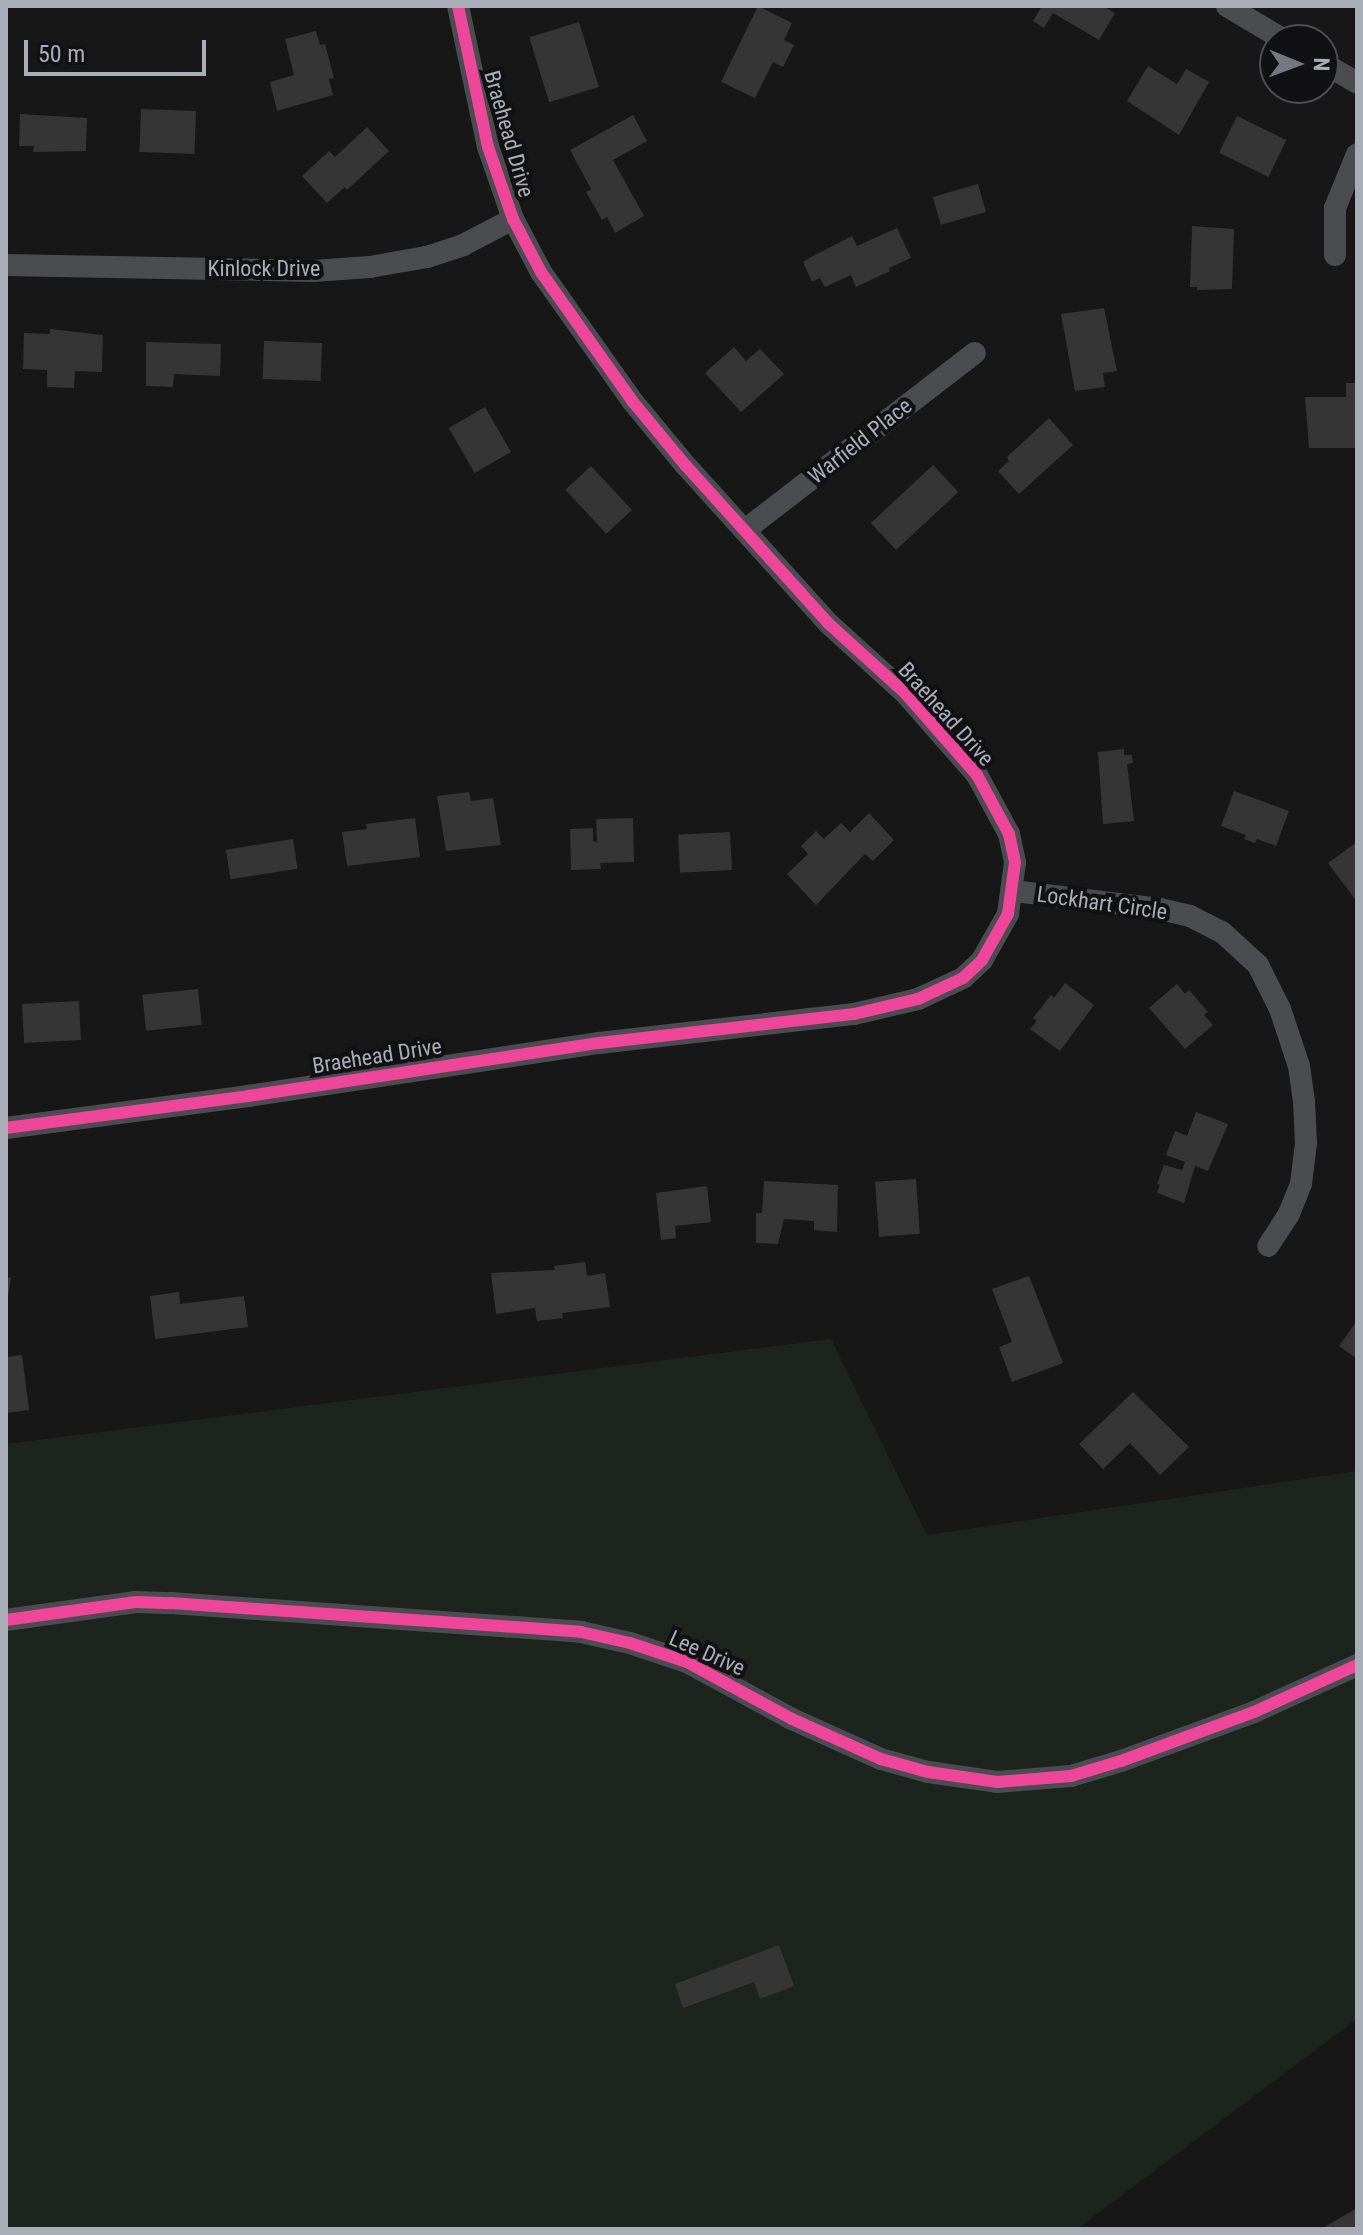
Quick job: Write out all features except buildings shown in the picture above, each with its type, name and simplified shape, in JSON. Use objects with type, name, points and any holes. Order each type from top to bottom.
[{"type":"street","name":"Braehead Drive","points":[[6,1128],[599,1043],[854,1014],[918,999],[963,978],[982,960],[999,934],[1014,891],[1015,862],[1009,834],[977,775],[904,692],[829,624],[686,466],[615,378],[548,283],[513,219],[488,147],[458,6]]},
{"type":"street","points":[[1227,6],[1259,25]]},
{"type":"street","points":[[1339,72],[1357,83]]},
{"type":"street","points":[[1335,255],[1335,208],[1344,177],[1357,154]]},
{"type":"street","name":"Kinlock Drive","points":[[6,265],[313,271],[370,267],[427,257],[463,245],[513,219]]},
{"type":"street","name":"Warfield Place","points":[[745,530],[975,353]]},
{"type":"street","name":"Lockhart Circle","points":[[1014,891],[1160,909],[1190,916],[1222,932],[1258,965],[1280,1009],[1299,1066],[1306,1143],[1301,1184],[1289,1214],[1268,1246]]},
{"type":"street","name":"Lee Drive","points":[[6,1620],[136,1602],[581,1632],[630,1643],[687,1662],[792,1719],[881,1759],[928,1772],[997,1782],[1071,1776],[1146,1753],[1254,1712],[1357,1665]]},
{"type":"shaded area","points":[[831,1339],[927,1535],[1357,1471],[1357,2019],[1077,2229],[6,2229],[6,1444]]},
{"type":"cycle path","points":[[6,1128],[248,1096],[599,1043],[854,1014],[918,999],[963,978],[982,960],[1008,914],[1015,862],[1009,834],[977,775],[904,692],[829,624],[686,466],[633,402],[541,272],[513,219],[488,147],[458,6]]},
{"type":"cycle path","points":[[6,1620],[136,1602],[581,1632],[630,1643],[687,1662],[792,1719],[881,1759],[928,1772],[997,1782],[1071,1776],[1121,1761],[1254,1712],[1357,1665]]}]
